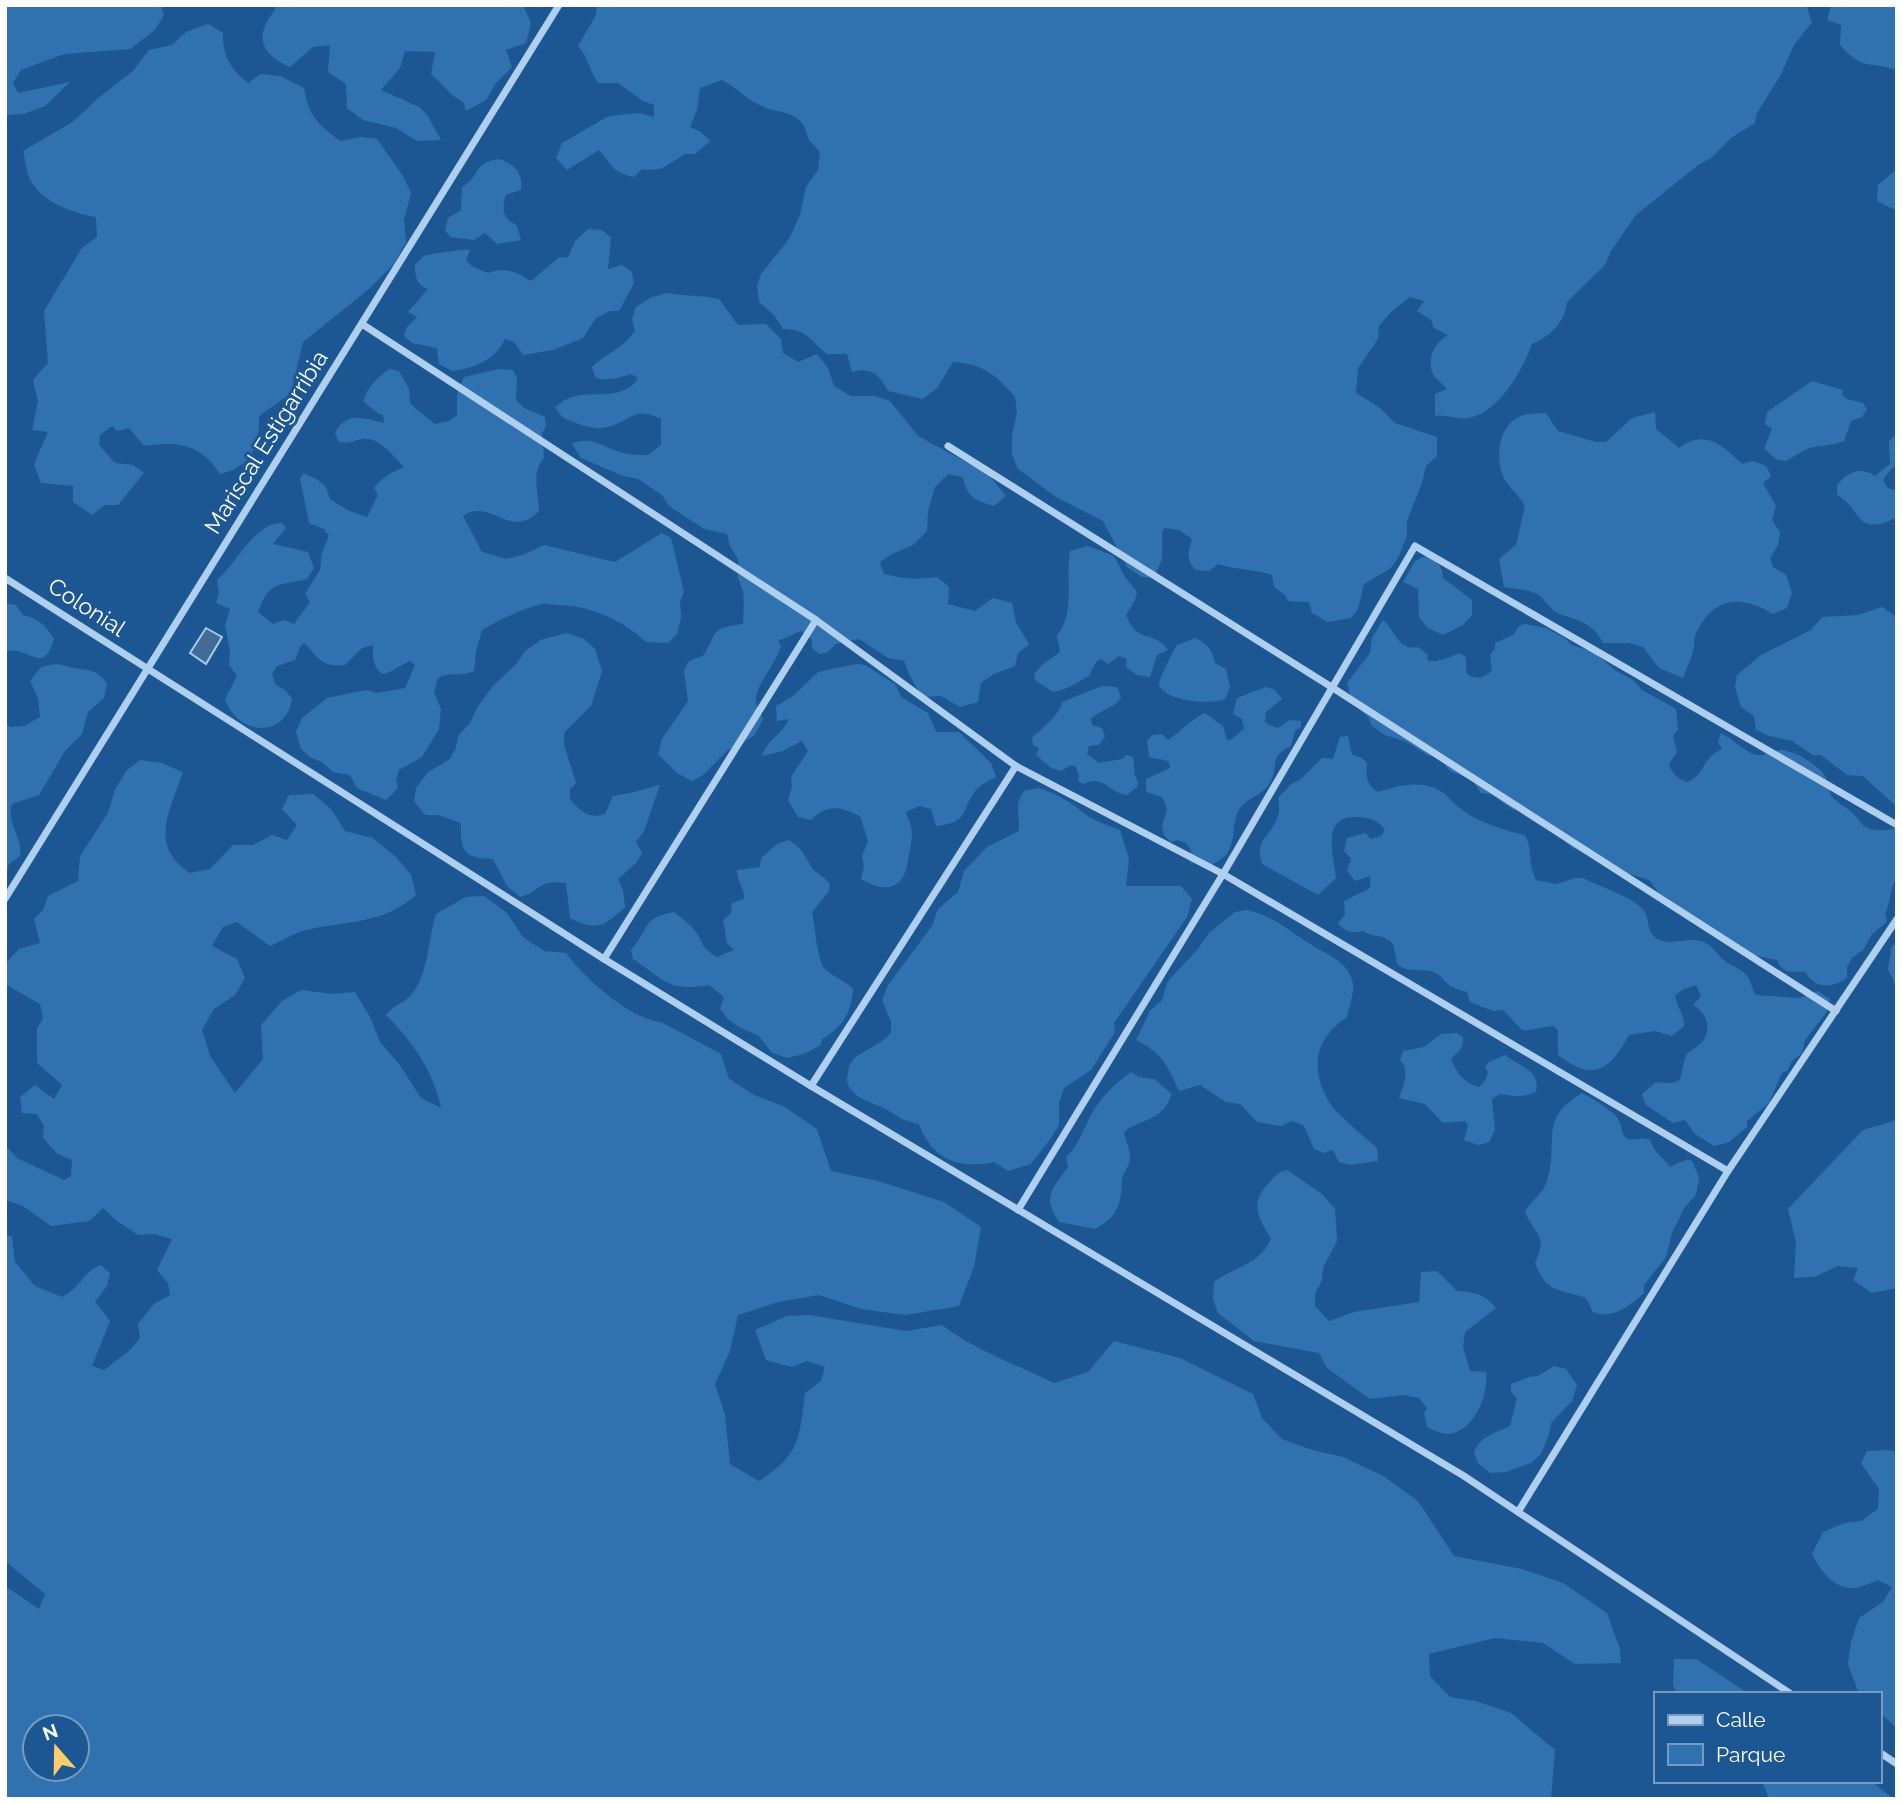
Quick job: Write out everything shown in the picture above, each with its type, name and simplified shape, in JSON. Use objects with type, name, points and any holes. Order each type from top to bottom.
[{"type":"street","name":"Mariscal Estigarribia","points":[[5,899],[559,5]]},
{"type":"street","points":[[362,324],[816,620],[1016,766],[1223,874],[1728,1171]]},
{"type":"street","points":[[948,446],[1333,688],[1836,1011]]},
{"type":"street","points":[[1018,1210],[1223,874],[1415,546],[1897,825]]},
{"type":"street","name":"Colonial","points":[[5,578],[811,1086],[1464,1476],[1788,1692]]},
{"type":"street","points":[[604,958],[816,620]]},
{"type":"street","points":[[811,1086],[1016,766]]},
{"type":"street","points":[[1518,1512],[1728,1171],[1897,919]]},
{"type":"street","points":[[1881,1753],[1897,1764]]},
{"type":"green space","points":[[5,5],[161,5],[164,15],[155,30],[130,49],[64,54],[21,70],[13,83],[18,93],[70,82],[45,106],[24,114],[5,115]]},
{"type":"green space","points":[[277,5],[523,5],[531,23],[526,43],[506,50],[512,67],[496,83],[486,100],[466,111],[463,102],[431,74],[435,52],[405,51],[400,68],[381,90],[419,107],[427,115],[441,140],[417,141],[396,128],[363,120],[347,108],[346,84],[328,72],[330,45],[313,47],[290,67],[272,56],[264,45],[263,32]]},
{"type":"green space","points":[[597,5],[1806,5],[1812,22],[1794,45],[1780,76],[1757,113],[1755,123],[1731,138],[1711,158],[1698,165],[1636,215],[1611,251],[1605,265],[1567,302],[1566,310],[1556,328],[1532,344],[1516,378],[1490,408],[1469,418],[1435,416],[1435,394],[1447,389],[1434,376],[1431,358],[1435,347],[1448,335],[1434,328],[1431,320],[1417,311],[1424,301],[1410,297],[1379,326],[1378,339],[1358,368],[1356,393],[1379,407],[1395,423],[1437,437],[1437,456],[1426,466],[1407,521],[1407,535],[1399,556],[1391,568],[1364,584],[1358,609],[1351,618],[1328,622],[1312,613],[1309,602],[1288,601],[1285,595],[1274,587],[1272,575],[1218,564],[1209,571],[1196,570],[1189,556],[1192,539],[1179,530],[1165,528],[1162,532],[1162,559],[1154,578],[1142,577],[1127,567],[1103,521],[1056,497],[1018,469],[1012,454],[1012,436],[1017,412],[1015,397],[1002,382],[988,372],[972,365],[953,362],[937,388],[923,399],[888,391],[874,373],[865,370],[852,372],[847,354],[827,354],[802,333],[783,329],[774,315],[759,302],[757,286],[761,274],[789,239],[800,215],[806,187],[818,170],[820,152],[795,117],[758,104],[722,80],[700,88],[697,110],[690,127],[701,132],[710,141],[695,154],[685,154],[661,169],[641,170],[634,177],[617,171],[599,150],[567,170],[556,158],[562,143],[609,116],[639,113],[654,117],[654,105],[643,101],[618,83],[598,83],[578,46],[596,15]]},
{"type":"green space","points":[[1831,5],[1897,5],[1897,67],[1894,69],[1865,63],[1847,53],[1840,45],[1841,25],[1827,20]]},
{"type":"green space","points":[[208,24],[223,33],[224,48],[229,61],[248,83],[261,74],[280,76],[304,88],[308,106],[315,119],[340,141],[361,137],[377,139],[403,176],[411,193],[404,220],[406,242],[394,264],[369,289],[303,342],[291,393],[259,416],[258,437],[252,454],[246,460],[231,471],[220,474],[205,456],[188,447],[168,444],[144,446],[129,428],[117,431],[112,426],[100,435],[99,445],[115,463],[133,465],[144,473],[118,505],[105,505],[92,515],[73,502],[73,486],[41,483],[34,464],[48,432],[32,430],[38,401],[33,380],[48,363],[44,311],[82,248],[97,237],[96,217],[67,209],[42,194],[30,179],[23,151],[74,121],[133,71],[149,50],[172,45],[186,32]]},
{"type":"green space","points":[[500,159],[514,167],[521,179],[521,190],[506,195],[504,210],[506,217],[517,226],[521,240],[497,244],[485,233],[474,240],[450,237],[445,230],[448,218],[461,210],[462,187],[484,164]]},
{"type":"green space","points":[[1897,169],[1897,211],[1877,201],[1878,185]]},
{"type":"green space","points":[[588,229],[602,230],[611,238],[608,269],[622,265],[632,272],[634,283],[619,311],[610,311],[596,318],[583,338],[553,350],[523,355],[514,342],[505,339],[490,358],[469,368],[452,371],[439,364],[437,348],[412,343],[404,336],[407,327],[417,317],[408,312],[428,289],[417,280],[415,272],[415,264],[424,256],[470,250],[466,260],[473,267],[488,273],[510,271],[531,281],[558,258],[568,257],[575,241]]},
{"type":"green space","points":[[666,293],[719,299],[738,325],[766,324],[781,339],[783,353],[798,362],[817,354],[828,368],[834,386],[851,396],[874,396],[890,401],[918,436],[988,474],[1006,496],[994,506],[982,502],[970,494],[963,477],[948,474],[935,487],[928,511],[927,531],[913,545],[880,562],[884,574],[911,578],[937,577],[949,587],[948,604],[975,611],[993,598],[1012,603],[1016,623],[1029,644],[1018,653],[1015,666],[994,674],[981,683],[978,702],[960,707],[941,696],[922,697],[904,661],[888,658],[859,639],[836,644],[828,652],[819,654],[812,648],[812,639],[801,631],[778,641],[781,646],[779,653],[756,697],[763,719],[754,736],[728,750],[703,775],[692,781],[677,773],[658,754],[662,739],[688,701],[684,671],[688,662],[704,655],[717,631],[743,624],[744,602],[738,578],[738,559],[727,534],[704,529],[669,506],[662,495],[638,479],[623,476],[581,458],[572,444],[591,441],[623,453],[648,455],[661,445],[661,419],[653,415],[636,414],[609,427],[595,428],[566,419],[555,407],[575,396],[609,394],[625,390],[632,385],[638,378],[631,374],[614,379],[601,379],[596,378],[592,367],[625,343],[635,331],[632,319],[636,307],[650,298]]},
{"type":"green space","points":[[389,369],[399,371],[409,389],[410,403],[435,424],[449,421],[457,415],[457,395],[464,377],[499,369],[513,370],[517,379],[516,400],[524,408],[545,417],[546,427],[542,433],[544,458],[536,477],[539,511],[529,519],[519,522],[483,511],[463,516],[482,552],[506,559],[523,555],[544,545],[615,562],[662,533],[671,538],[684,592],[680,601],[681,617],[677,634],[668,643],[646,642],[627,627],[593,611],[546,604],[519,612],[482,630],[474,671],[438,678],[434,692],[441,709],[439,729],[422,757],[399,770],[396,780],[398,788],[386,800],[357,788],[350,775],[333,772],[322,762],[310,757],[301,749],[296,732],[302,718],[327,698],[367,690],[377,693],[405,688],[415,665],[410,661],[382,674],[375,664],[373,645],[362,648],[345,665],[330,665],[304,643],[295,660],[277,666],[272,674],[276,685],[285,690],[292,699],[288,712],[271,727],[250,726],[231,711],[225,699],[237,676],[229,665],[230,651],[225,625],[230,609],[216,603],[219,593],[217,580],[255,536],[272,524],[282,523],[286,528],[273,544],[308,552],[314,568],[307,579],[271,589],[258,612],[273,624],[284,620],[294,624],[310,602],[305,594],[320,570],[322,553],[329,536],[324,529],[309,523],[300,479],[304,473],[326,487],[330,499],[347,510],[367,517],[378,495],[374,488],[391,473],[404,467],[386,448],[375,441],[362,439],[339,442],[335,433],[350,419],[362,418],[384,423],[383,415],[363,401],[373,383]]},
{"type":"green space","points":[[1812,381],[1843,390],[1842,395],[1847,399],[1863,403],[1867,409],[1862,417],[1851,421],[1844,441],[1810,448],[1785,461],[1776,459],[1764,449],[1772,429],[1765,424],[1767,412]]},
{"type":"green space","points":[[1655,412],[1656,429],[1679,448],[1689,442],[1705,439],[1720,445],[1742,464],[1753,461],[1766,466],[1771,476],[1763,483],[1776,506],[1772,520],[1780,532],[1778,545],[1770,558],[1773,567],[1786,575],[1792,593],[1787,608],[1773,614],[1739,602],[1719,606],[1710,613],[1695,635],[1694,647],[1683,678],[1659,668],[1643,647],[1629,643],[1603,643],[1589,626],[1555,611],[1537,594],[1504,587],[1499,559],[1516,545],[1525,506],[1505,480],[1500,462],[1499,452],[1504,433],[1515,419],[1529,414],[1546,413],[1558,431],[1596,442],[1606,442],[1632,418]]},
{"type":"green space","points":[[1897,434],[1897,466],[1892,468],[1883,480],[1888,488],[1897,491],[1897,517],[1873,525],[1866,523],[1837,495],[1837,485],[1854,472],[1864,471],[1875,476],[1890,464],[1889,441]]},
{"type":"green space","points":[[1088,546],[1114,556],[1137,592],[1126,615],[1130,624],[1140,634],[1157,640],[1168,650],[1157,655],[1150,677],[1137,675],[1126,667],[1127,659],[1119,656],[1108,664],[1101,659],[1096,662],[1089,676],[1053,692],[1035,680],[1034,674],[1060,652],[1057,636],[1063,626],[1068,606],[1070,551]]},
{"type":"green space","points":[[1426,556],[1438,564],[1443,578],[1472,600],[1472,615],[1463,625],[1443,635],[1428,628],[1419,617],[1418,589],[1403,582],[1415,561]]},
{"type":"green space","points":[[5,603],[16,605],[23,615],[41,623],[48,630],[54,639],[43,658],[5,650]]},
{"type":"green space","points":[[1882,607],[1897,617],[1897,807],[1863,776],[1847,775],[1821,755],[1813,755],[1792,741],[1756,730],[1754,716],[1741,707],[1735,687],[1737,675],[1761,655],[1811,630],[1822,617],[1858,615]]},
{"type":"green space","points":[[1383,620],[1401,643],[1418,647],[1428,655],[1427,660],[1439,661],[1459,653],[1466,657],[1466,672],[1476,678],[1492,671],[1490,655],[1495,649],[1495,643],[1513,635],[1519,626],[1525,624],[1546,628],[1572,645],[1593,652],[1615,670],[1633,680],[1642,690],[1676,709],[1678,729],[1673,736],[1677,752],[1669,764],[1675,775],[1687,782],[1697,775],[1710,757],[1722,749],[1718,742],[1721,733],[1756,755],[1780,750],[1803,758],[1825,776],[1833,798],[1852,812],[1864,826],[1878,830],[1897,827],[1897,878],[1885,914],[1887,922],[1872,934],[1863,950],[1852,958],[1847,967],[1847,978],[1835,984],[1824,986],[1814,982],[1805,972],[1785,970],[1777,960],[1748,954],[1742,946],[1732,944],[1673,907],[1669,899],[1660,894],[1649,880],[1626,873],[1573,848],[1523,808],[1513,810],[1491,794],[1481,793],[1472,780],[1450,771],[1440,758],[1427,755],[1407,742],[1385,735],[1372,726],[1368,717],[1352,703],[1347,683],[1370,653],[1372,638]]},
{"type":"green space","points":[[567,633],[584,639],[595,649],[602,671],[591,706],[564,733],[564,745],[576,783],[570,789],[570,799],[585,813],[599,816],[605,814],[613,796],[660,785],[644,831],[636,842],[642,853],[637,862],[618,879],[623,890],[625,907],[606,923],[594,926],[570,918],[566,883],[545,884],[520,897],[507,886],[493,859],[476,857],[466,852],[463,847],[461,823],[438,815],[425,815],[414,801],[416,788],[428,772],[449,760],[456,748],[458,736],[470,723],[493,686],[517,663],[526,650],[543,639]]},
{"type":"green space","points":[[1195,638],[1209,648],[1215,663],[1226,669],[1230,687],[1225,699],[1200,702],[1179,698],[1170,695],[1159,684],[1177,645]]},
{"type":"green space","points":[[56,664],[98,674],[107,684],[104,698],[88,712],[82,734],[65,751],[39,795],[12,804],[11,818],[20,856],[9,864],[5,877],[5,721],[10,727],[24,726],[40,717],[38,698],[30,681],[41,667]]},
{"type":"green space","points":[[856,664],[865,665],[896,685],[901,697],[928,713],[936,732],[959,732],[991,763],[996,777],[976,790],[963,814],[955,822],[936,826],[931,809],[919,806],[906,812],[911,825],[912,840],[906,871],[892,887],[878,886],[861,879],[864,867],[862,856],[868,841],[860,816],[835,808],[823,811],[811,820],[798,817],[788,800],[792,786],[791,777],[808,751],[802,741],[783,751],[762,756],[789,719],[777,721],[776,706],[793,696],[818,672]]},
{"type":"green space","points":[[1102,686],[1117,687],[1121,697],[1116,704],[1091,719],[1092,725],[1102,728],[1105,736],[1099,745],[1089,746],[1087,754],[1099,763],[1122,759],[1127,755],[1133,757],[1138,782],[1137,787],[1127,795],[1098,782],[1083,784],[1078,781],[1076,767],[1071,765],[1061,771],[1051,768],[1036,755],[1039,748],[1033,745],[1032,738],[1054,717],[1062,702]]},
{"type":"green space","points":[[1266,687],[1275,690],[1282,699],[1266,712],[1265,721],[1278,728],[1289,720],[1301,721],[1301,727],[1295,731],[1291,746],[1279,754],[1268,786],[1239,810],[1232,842],[1226,854],[1207,868],[1190,862],[1191,850],[1186,843],[1177,840],[1171,842],[1164,835],[1162,827],[1166,810],[1162,797],[1146,792],[1146,779],[1170,768],[1169,762],[1149,757],[1147,741],[1152,735],[1162,734],[1168,740],[1205,713],[1223,726],[1227,740],[1232,739],[1244,729],[1242,719],[1233,714],[1237,698]]},
{"type":"green space","points":[[1348,736],[1352,755],[1367,763],[1368,780],[1378,792],[1404,785],[1431,787],[1439,790],[1473,817],[1498,828],[1525,835],[1536,880],[1556,884],[1583,878],[1625,897],[1644,911],[1650,930],[1658,939],[1669,942],[1705,942],[1725,961],[1745,973],[1756,995],[1800,998],[1817,991],[1830,999],[1827,1012],[1805,1040],[1802,1053],[1792,1061],[1787,1071],[1782,1073],[1769,1103],[1747,1121],[1747,1127],[1729,1142],[1714,1146],[1695,1134],[1685,1120],[1673,1123],[1646,1105],[1642,1094],[1656,1082],[1678,1081],[1687,1054],[1703,1041],[1706,1035],[1706,1018],[1693,1005],[1701,996],[1696,985],[1675,996],[1684,1026],[1672,1036],[1655,1031],[1629,1035],[1615,1057],[1600,1069],[1581,1068],[1558,1055],[1558,1031],[1554,1026],[1522,1030],[1503,1010],[1493,1011],[1470,1002],[1467,992],[1451,986],[1434,972],[1403,968],[1397,964],[1394,947],[1389,940],[1363,931],[1349,932],[1338,923],[1345,915],[1344,901],[1370,888],[1370,876],[1355,881],[1347,871],[1351,858],[1344,851],[1347,838],[1365,833],[1371,839],[1381,836],[1385,830],[1376,821],[1356,817],[1345,818],[1337,823],[1332,838],[1336,878],[1318,895],[1262,864],[1260,848],[1278,816],[1278,798],[1322,758],[1333,759],[1340,737]]},
{"type":"green space","points":[[140,760],[161,763],[183,772],[168,814],[166,839],[169,851],[190,873],[210,869],[233,845],[253,845],[272,835],[287,840],[297,825],[282,809],[289,795],[313,794],[331,809],[345,831],[373,838],[396,857],[411,875],[416,895],[391,911],[364,920],[306,930],[270,946],[237,922],[223,927],[212,946],[237,959],[245,978],[235,995],[214,1009],[202,1030],[210,1056],[235,1093],[263,1059],[261,1025],[282,1001],[301,990],[333,994],[355,992],[370,1017],[380,1042],[399,1064],[421,1098],[441,1108],[433,1082],[421,1058],[405,1035],[386,1015],[409,997],[418,985],[425,966],[436,914],[466,897],[484,896],[507,913],[523,937],[544,951],[566,953],[596,985],[636,1014],[661,1022],[721,1054],[729,1079],[754,1095],[783,1106],[817,1129],[831,1171],[878,1181],[944,1202],[981,1227],[974,1267],[959,1306],[905,1315],[861,1309],[819,1295],[778,1302],[738,1315],[730,1351],[715,1384],[725,1415],[730,1464],[759,1481],[783,1462],[790,1454],[799,1434],[805,1393],[821,1381],[825,1367],[807,1361],[792,1367],[766,1360],[755,1330],[787,1316],[810,1315],[906,1331],[942,1325],[982,1350],[1054,1383],[1088,1372],[1114,1341],[1180,1358],[1253,1394],[1262,1418],[1282,1439],[1343,1457],[1383,1476],[1418,1501],[1454,1556],[1522,1569],[1563,1583],[1607,1613],[1620,1649],[1621,1663],[1575,1664],[1543,1643],[1495,1638],[1429,1654],[1430,1676],[1450,1697],[1476,1701],[1511,1713],[1555,1750],[1551,1799],[5,1799],[5,1586],[39,1609],[45,1594],[5,1561],[5,1234],[12,1237],[15,1262],[35,1286],[62,1297],[101,1265],[110,1273],[107,1286],[95,1302],[110,1321],[92,1366],[104,1370],[129,1351],[140,1338],[138,1324],[154,1304],[170,1295],[168,1283],[157,1270],[172,1239],[154,1234],[138,1235],[103,1208],[89,1221],[51,1226],[23,1206],[5,1200],[5,1145],[17,1158],[64,1180],[71,1176],[72,1160],[56,1153],[43,1138],[44,1126],[37,1114],[22,1113],[20,1097],[35,1085],[54,1099],[62,1085],[37,1063],[37,1029],[43,1018],[40,1004],[5,984],[5,964],[19,949],[40,943],[34,919],[43,910],[48,896],[78,881],[80,856],[108,813],[115,790],[126,771]]},
{"type":"green space","points":[[1038,788],[1064,799],[1095,820],[1120,830],[1129,859],[1126,886],[1181,886],[1192,899],[1187,917],[1114,1023],[1115,1032],[1091,1070],[1064,1088],[1059,1103],[1059,1125],[1051,1138],[1031,1164],[1008,1171],[994,1162],[958,1163],[939,1154],[931,1146],[919,1124],[904,1120],[856,1095],[848,1086],[847,1079],[849,1066],[854,1058],[891,1033],[891,1022],[882,1000],[888,985],[932,926],[938,909],[958,892],[964,871],[987,847],[1019,831],[1018,805],[1021,796],[1024,791]]},
{"type":"green space","points":[[789,840],[803,852],[812,868],[830,884],[829,891],[812,912],[818,952],[826,970],[853,989],[851,1005],[845,1018],[835,1030],[822,1039],[821,1045],[804,1054],[787,1058],[771,1052],[759,1036],[728,1019],[720,1009],[724,997],[709,985],[684,987],[668,983],[633,959],[631,950],[651,921],[663,914],[674,912],[694,929],[705,948],[712,954],[717,957],[734,950],[727,943],[723,920],[731,913],[732,903],[744,899],[737,870],[760,867],[761,858],[777,844]]},
{"type":"green space","points":[[1247,910],[1272,920],[1330,955],[1342,964],[1351,976],[1353,992],[1347,1017],[1325,1039],[1318,1057],[1319,1077],[1323,1091],[1334,1109],[1377,1148],[1378,1161],[1350,1165],[1339,1162],[1333,1150],[1324,1153],[1314,1149],[1304,1126],[1292,1121],[1281,1126],[1257,1122],[1240,1104],[1226,1102],[1200,1085],[1179,1091],[1163,1060],[1136,1040],[1150,1011],[1162,1000],[1168,981],[1209,933],[1235,912]]},
{"type":"green space","points":[[1897,943],[1897,989],[1888,969],[1892,946]]},
{"type":"green space","points":[[1457,1033],[1463,1037],[1463,1044],[1451,1059],[1458,1073],[1469,1083],[1479,1087],[1485,1081],[1488,1072],[1485,1067],[1489,1062],[1505,1055],[1528,1069],[1537,1084],[1536,1092],[1531,1094],[1500,1094],[1492,1099],[1495,1130],[1489,1142],[1478,1145],[1464,1140],[1468,1126],[1465,1121],[1443,1123],[1425,1104],[1399,1098],[1406,1073],[1400,1060],[1403,1051],[1424,1047],[1441,1034]]},
{"type":"green space","points":[[1131,1072],[1139,1077],[1154,1079],[1172,1094],[1160,1113],[1124,1132],[1130,1159],[1123,1177],[1117,1209],[1095,1229],[1059,1222],[1050,1199],[1054,1187],[1068,1167],[1066,1157],[1078,1142],[1100,1101]]},
{"type":"green space","points":[[1582,1093],[1615,1115],[1626,1138],[1650,1140],[1670,1167],[1688,1159],[1693,1162],[1699,1178],[1696,1195],[1684,1208],[1672,1233],[1666,1257],[1644,1285],[1644,1293],[1627,1307],[1607,1314],[1593,1312],[1586,1298],[1555,1288],[1544,1280],[1535,1263],[1539,1254],[1539,1236],[1525,1212],[1547,1181],[1552,1132],[1559,1112]]},
{"type":"green space","points":[[1897,1120],[1897,1288],[1872,1293],[1853,1280],[1858,1268],[1838,1266],[1814,1277],[1794,1278],[1796,1242],[1788,1209],[1863,1130]]},
{"type":"green space","points":[[1287,1170],[1322,1194],[1335,1209],[1337,1241],[1323,1268],[1322,1280],[1315,1294],[1315,1306],[1329,1321],[1354,1312],[1419,1302],[1421,1272],[1437,1271],[1457,1291],[1479,1295],[1496,1308],[1465,1332],[1463,1347],[1470,1371],[1486,1372],[1486,1380],[1479,1408],[1469,1424],[1462,1429],[1447,1434],[1430,1429],[1427,1427],[1424,1413],[1427,1408],[1419,1398],[1403,1395],[1370,1399],[1327,1368],[1319,1353],[1254,1341],[1218,1313],[1213,1299],[1214,1282],[1253,1260],[1266,1248],[1271,1239],[1259,1217],[1257,1204],[1263,1190],[1275,1176]]},
{"type":"green space","points":[[1554,1366],[1566,1369],[1577,1385],[1572,1401],[1551,1423],[1541,1454],[1531,1463],[1506,1472],[1490,1473],[1478,1463],[1474,1453],[1484,1439],[1510,1426],[1517,1398],[1511,1392],[1511,1384],[1538,1376]]},
{"type":"green space","points":[[1867,1451],[1897,1452],[1897,1728],[1881,1714],[1881,1692],[1858,1692],[1848,1664],[1851,1642],[1859,1618],[1883,1602],[1892,1587],[1878,1580],[1856,1588],[1841,1586],[1829,1578],[1812,1554],[1823,1532],[1844,1523],[1861,1521],[1878,1509],[1879,1489],[1861,1463]]},
{"type":"green space","points":[[1674,1659],[1696,1659],[1746,1692],[1676,1692],[1673,1685]]},
{"type":"green space","points":[[1763,1783],[1874,1783],[1894,1799],[1769,1799]]},
{"type":"shaded area","points":[[206,628],[222,637],[206,664],[190,653]]}]
